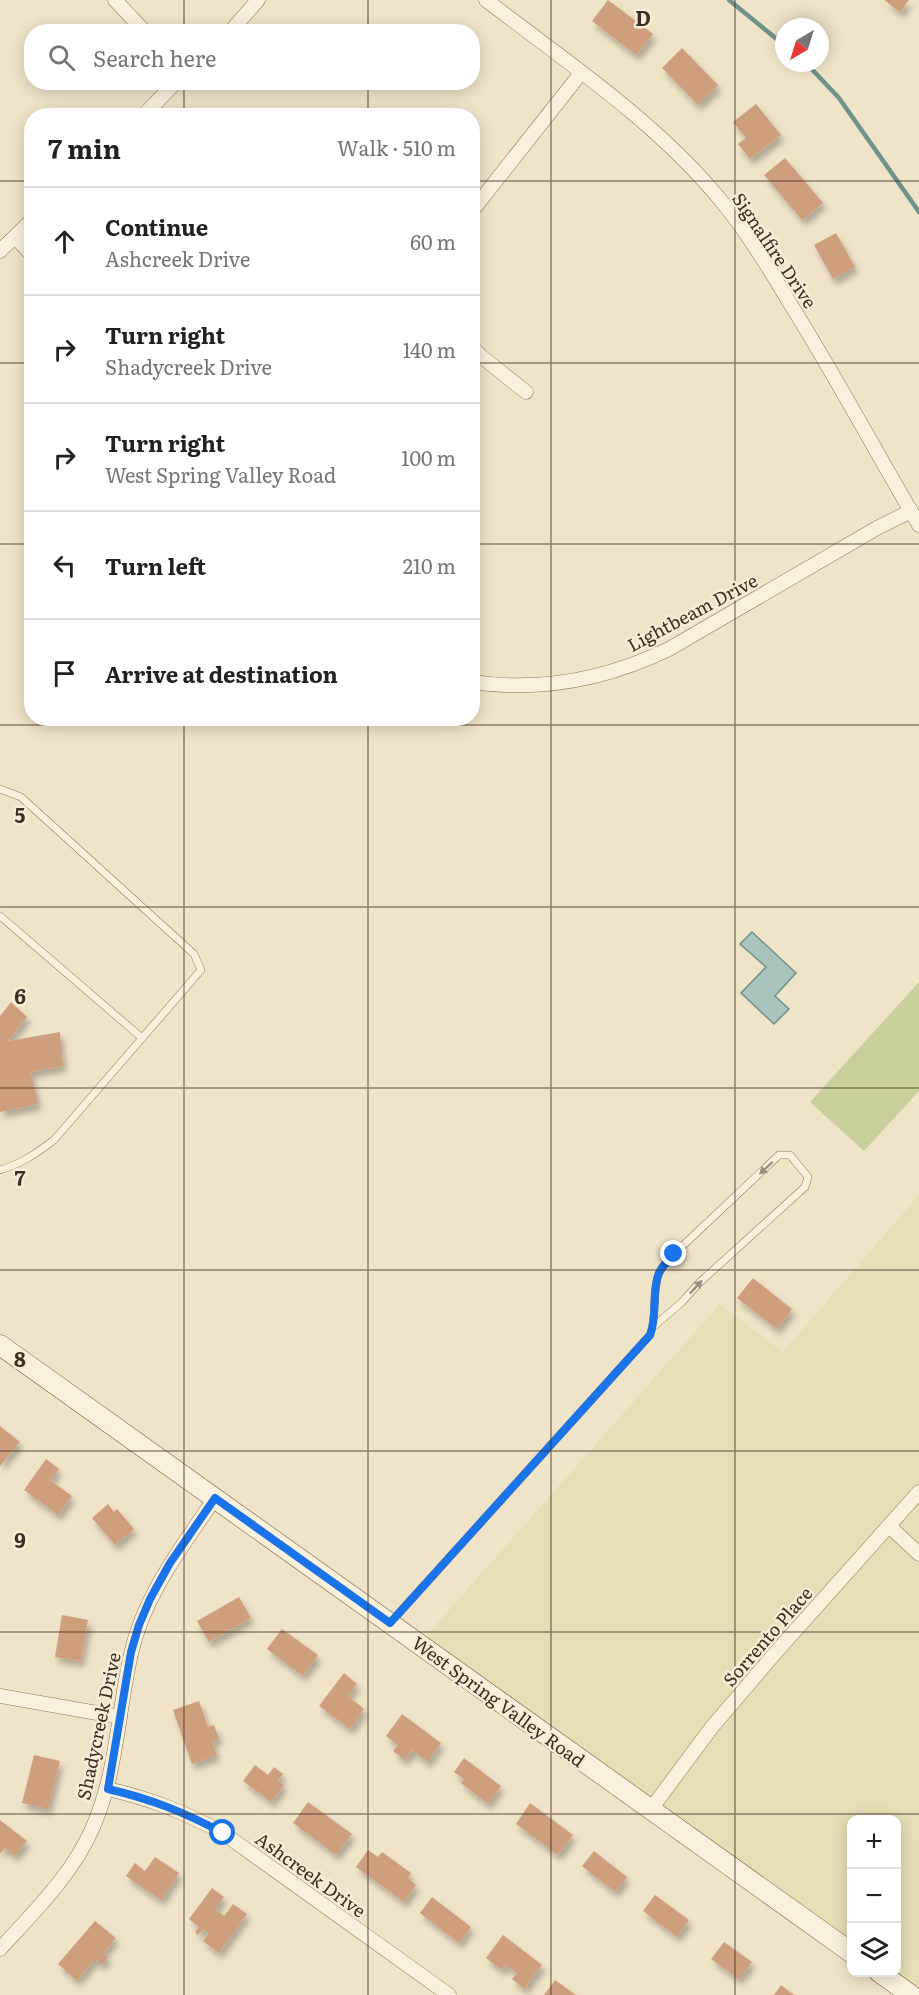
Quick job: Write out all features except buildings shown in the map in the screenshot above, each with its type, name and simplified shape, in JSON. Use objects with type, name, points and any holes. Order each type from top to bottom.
[{"type":"street","points":[[115,0],[138,24]]},
{"type":"street","points":[[237,24],[258,0]]},
{"type":"street","name":"Signalfire Drive","points":[[486,0],[639,118],[680,156],[722,202],[751,240],[808,333],[919,525]]},
{"type":"street","points":[[480,201],[581,73]]},
{"type":"street","points":[[151,108],[168,90]]},
{"type":"street","points":[[0,250],[24,228]]},
{"type":"street","points":[[15,237],[24,247]]},
{"type":"street","points":[[480,355],[526,392]]},
{"type":"street","name":"Lightbeam Drive","points":[[480,683],[521,686],[554,684],[586,679],[642,662],[669,649],[877,528],[911,511]]},
{"type":"street","name":"West Spring Valley Road","points":[[0,1345],[847,1949]]},
{"type":"street","name":"Sorrento Place","points":[[651,1809],[719,1719],[919,1492]]},
{"type":"street","name":"Shadycreek Drive","points":[[0,1949],[67,1872],[93,1828],[108,1789],[131,1652],[150,1599],[170,1563],[215,1498]]},
{"type":"street","points":[[889,1526],[919,1554]]},
{"type":"street","points":[[0,1696],[120,1716]]},
{"type":"street","name":"Ashcreek Drive","points":[[108,1789],[162,1803],[189,1814],[223,1833],[449,1995]]},
{"type":"street","points":[[886,1977],[910,1995]]},
{"type":"lane","points":[[0,789],[21,797],[194,954],[201,970],[54,1140],[33,1156],[0,1170]]},
{"type":"lane","points":[[0,916],[142,1038]]},
{"type":"lane","points":[[390,1623],[650,1335],[653,1327],[656,1282],[660,1271],[674,1254],[779,1155],[790,1155],[808,1177],[805,1187],[653,1327]]},
{"type":"shaded area","points":[[919,1195],[919,1995],[886,1977],[901,1977],[901,1815],[847,1815],[847,1950],[419,1644],[720,1304],[783,1352]]},
{"type":"green space","points":[[919,982],[919,1091],[864,1151],[810,1102]]},
{"type":"water","points":[[752,932],[796,973],[775,996],[789,1009],[774,1024],[741,993],[766,967],[740,944]]},
{"type":"waterway","points":[[729,0],[775,38]]},
{"type":"waterway","points":[[814,72],[839,98],[919,212]]},
{"type":"route","points":[[223,1833],[189,1814],[162,1803],[108,1789],[131,1652],[139,1625],[170,1563],[215,1498],[390,1623],[650,1335],[653,1327],[656,1282],[660,1271],[674,1254]]}]
